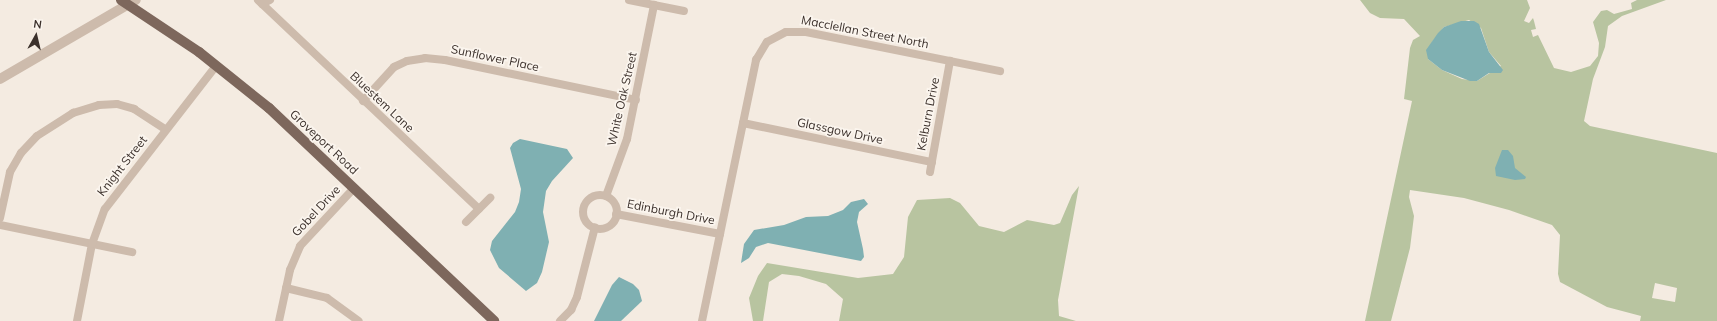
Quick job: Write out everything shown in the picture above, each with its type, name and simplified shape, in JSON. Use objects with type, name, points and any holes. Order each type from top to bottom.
[{"type":"main road","name":"Groveport Road","points":[[128,2],[216,66],[269,108],[494,321]]},
{"type":"street","points":[[630,0],[684,11]]},
{"type":"street","name":"Bluestem Lane","points":[[263,1],[363,101],[479,209]]},
{"type":"street","points":[[0,79],[128,2]]},
{"type":"street","name":"White Oak Street","points":[[606,196],[627,139],[654,5]]},
{"type":"street","name":"Macclellan Street North","points":[[743,124],[759,52],[772,38],[786,32],[806,32],[950,61]]},
{"type":"street","name":"Sunflower Place","points":[[363,101],[394,68],[407,61],[425,58],[445,60],[636,100]]},
{"type":"street","points":[[950,61],[1000,71]]},
{"type":"street","name":"Kelburn Drive","points":[[930,172],[950,61]]},
{"type":"street","name":"Knight Street","points":[[76,321],[92,244],[104,209],[216,66]]},
{"type":"street","points":[[0,218],[10,172],[21,153],[37,136],[73,113],[99,104],[117,104],[134,109],[166,130]]},
{"type":"street","points":[[702,321],[743,124]]},
{"type":"street","name":"Glassgow Drive","points":[[743,124],[932,162]]},
{"type":"street","name":"Gobel Drive","points":[[279,321],[286,288],[300,246],[354,188]]},
{"type":"street","points":[[606,196],[614,203],[616,214],[611,224],[594,227],[584,216],[584,206],[591,198],[606,196]]},
{"type":"street","points":[[466,222],[490,198]]},
{"type":"street","name":"Edinburgh Drive","points":[[616,214],[720,234]]},
{"type":"street","points":[[0,225],[132,252]]},
{"type":"street","points":[[560,321],[571,310],[577,297],[594,227]]},
{"type":"street","points":[[286,288],[327,298],[359,321]]},
{"type":"green space","points":[[1360,0],[1527,0],[1530,8],[1524,21],[1529,23],[1533,18],[1536,29],[1531,30],[1533,37],[1538,35],[1554,68],[1571,72],[1590,66],[1598,56],[1599,43],[1593,22],[1601,11],[1607,10],[1614,14],[1632,9],[1631,3],[1637,0],[1666,0],[1622,16],[1608,26],[1605,47],[1593,79],[1584,121],[1590,126],[1717,153],[1717,321],[1640,321],[1641,316],[1607,307],[1560,282],[1558,274],[1560,235],[1552,225],[1509,210],[1464,198],[1410,190],[1409,197],[1414,216],[1410,248],[1391,321],[1365,321],[1412,101],[1404,99],[1410,48],[1413,40],[1420,36],[1404,19],[1380,18],[1370,13]],"holes":[[[1469,20],[1481,28],[1489,52],[1501,66],[1477,81],[1462,79],[1442,70],[1428,59],[1432,42],[1444,27]],[[1655,283],[1677,288],[1675,302],[1652,298]]]},
{"type":"green space","points":[[1079,186],[1058,300],[1059,316],[1076,321],[839,321],[843,299],[826,284],[799,276],[782,274],[769,282],[763,321],[753,321],[749,298],[758,276],[767,263],[858,278],[893,274],[904,257],[908,217],[917,200],[950,198],[960,203],[979,226],[1004,232],[1027,220],[1054,225],[1060,223],[1072,195]]},
{"type":"water","points":[[1461,21],[1474,21],[1479,24],[1489,52],[1503,70],[1501,73],[1489,73],[1477,81],[1470,81],[1442,70],[1428,59],[1426,50],[1438,33],[1444,27]]},
{"type":"water","points":[[520,139],[567,149],[573,158],[552,181],[546,191],[543,212],[549,242],[542,272],[537,283],[526,291],[499,268],[490,250],[492,241],[515,212],[519,202],[521,189],[510,148],[513,143]]},
{"type":"water","points":[[1502,150],[1508,150],[1513,156],[1515,168],[1526,177],[1525,179],[1515,180],[1496,176],[1495,168]]},
{"type":"water","points":[[864,199],[868,204],[859,212],[857,222],[864,257],[861,261],[768,243],[756,247],[749,258],[741,263],[744,244],[754,230],[784,225],[806,217],[828,216],[843,210],[851,202]]},
{"type":"water","points":[[619,277],[633,284],[639,290],[642,301],[621,321],[594,321],[612,285]]}]
